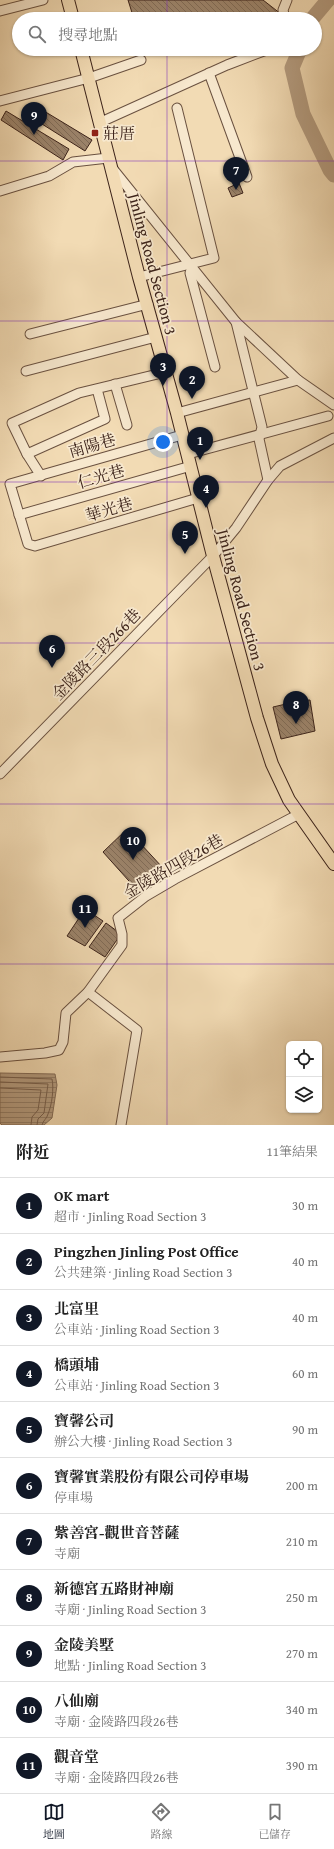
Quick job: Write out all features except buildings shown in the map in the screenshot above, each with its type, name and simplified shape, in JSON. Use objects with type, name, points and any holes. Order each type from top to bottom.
[{"type":"main road","points":[[68,0],[71,12]]},
{"type":"main road","name":"Jinling Road Section 3","points":[[83,56],[101,122],[109,162],[139,277],[148,304],[213,556],[257,718],[272,764],[290,800],[334,864]]},
{"type":"street","points":[[0,11],[43,0]]},
{"type":"street","points":[[284,12],[287,0]]},
{"type":"street","points":[[101,122],[251,56]]},
{"type":"street","points":[[0,101],[89,78],[141,60]]},
{"type":"street","points":[[210,73],[247,177]]},
{"type":"street","points":[[139,277],[214,258],[177,108]]},
{"type":"street","points":[[0,191],[49,176],[73,162],[109,162],[236,322],[298,380],[331,402],[334,393]]},
{"type":"street","points":[[190,265],[190,273],[215,366]]},
{"type":"street","points":[[30,334],[148,304]]},
{"type":"street","points":[[236,322],[262,427],[259,439],[268,480]]},
{"type":"street","points":[[26,371],[156,337]]},
{"type":"street","points":[[42,476],[27,454],[12,423],[79,393],[166,372]]},
{"type":"street","points":[[177,413],[298,380]]},
{"type":"street","points":[[115,384],[127,425]]},
{"type":"street","points":[[27,454],[105,419],[97,389]]},
{"type":"street","name":"仁光巷","points":[[19,515],[189,460],[261,434],[328,416]]},
{"type":"street","name":"南陽巷","points":[[19,515],[10,484],[182,435]]},
{"type":"street","name":"金陵路三段266巷","points":[[0,774],[213,556],[236,528],[268,480],[280,466],[334,438]]},
{"type":"street","name":"華光巷","points":[[19,515],[28,544],[36,546],[198,498]]},
{"type":"street","name":"金陵路四段26巷","points":[[0,1057],[45,1054],[59,1050],[63,1042],[66,1013],[88,992],[122,945],[122,934],[118,918],[127,910],[175,879],[299,814]]},
{"type":"street","points":[[88,992],[137,1030],[121,1125]]},
{"type":"water","points":[[0,1073],[55,1074],[57,1085],[52,1118],[44,1125],[2,1125],[0,1123]]},
{"type":"waterway","points":[[318,12],[328,0]]},
{"type":"waterway","points":[[297,56],[292,68],[303,114],[330,170],[334,175]]},
{"type":"place","name":"莊厝","points":[[95,133]]},
{"type":"place","name":"金陵美墅","points":[[34,135]]},
{"type":"place","name":"紫善宮-觀世音菩薩","points":[[236,190]]},
{"type":"place","name":"北富里","points":[[163,386]]},
{"type":"place","name":"Pingzhen Jinling Post Office","points":[[192,399]]},
{"type":"place","name":"OK mart","points":[[200,460]]},
{"type":"place","name":"橋頭埔","points":[[206,508]]},
{"type":"place","name":"寶馨公司","points":[[185,554]]},
{"type":"place","name":"寶馨實業股份有限公司停車場","points":[[52,668]]},
{"type":"place","name":"新德宮五路財神廟","points":[[296,724]]},
{"type":"place","name":"八仙廟","points":[[133,860]]},
{"type":"place","name":"觀音堂","points":[[85,928]]}]
